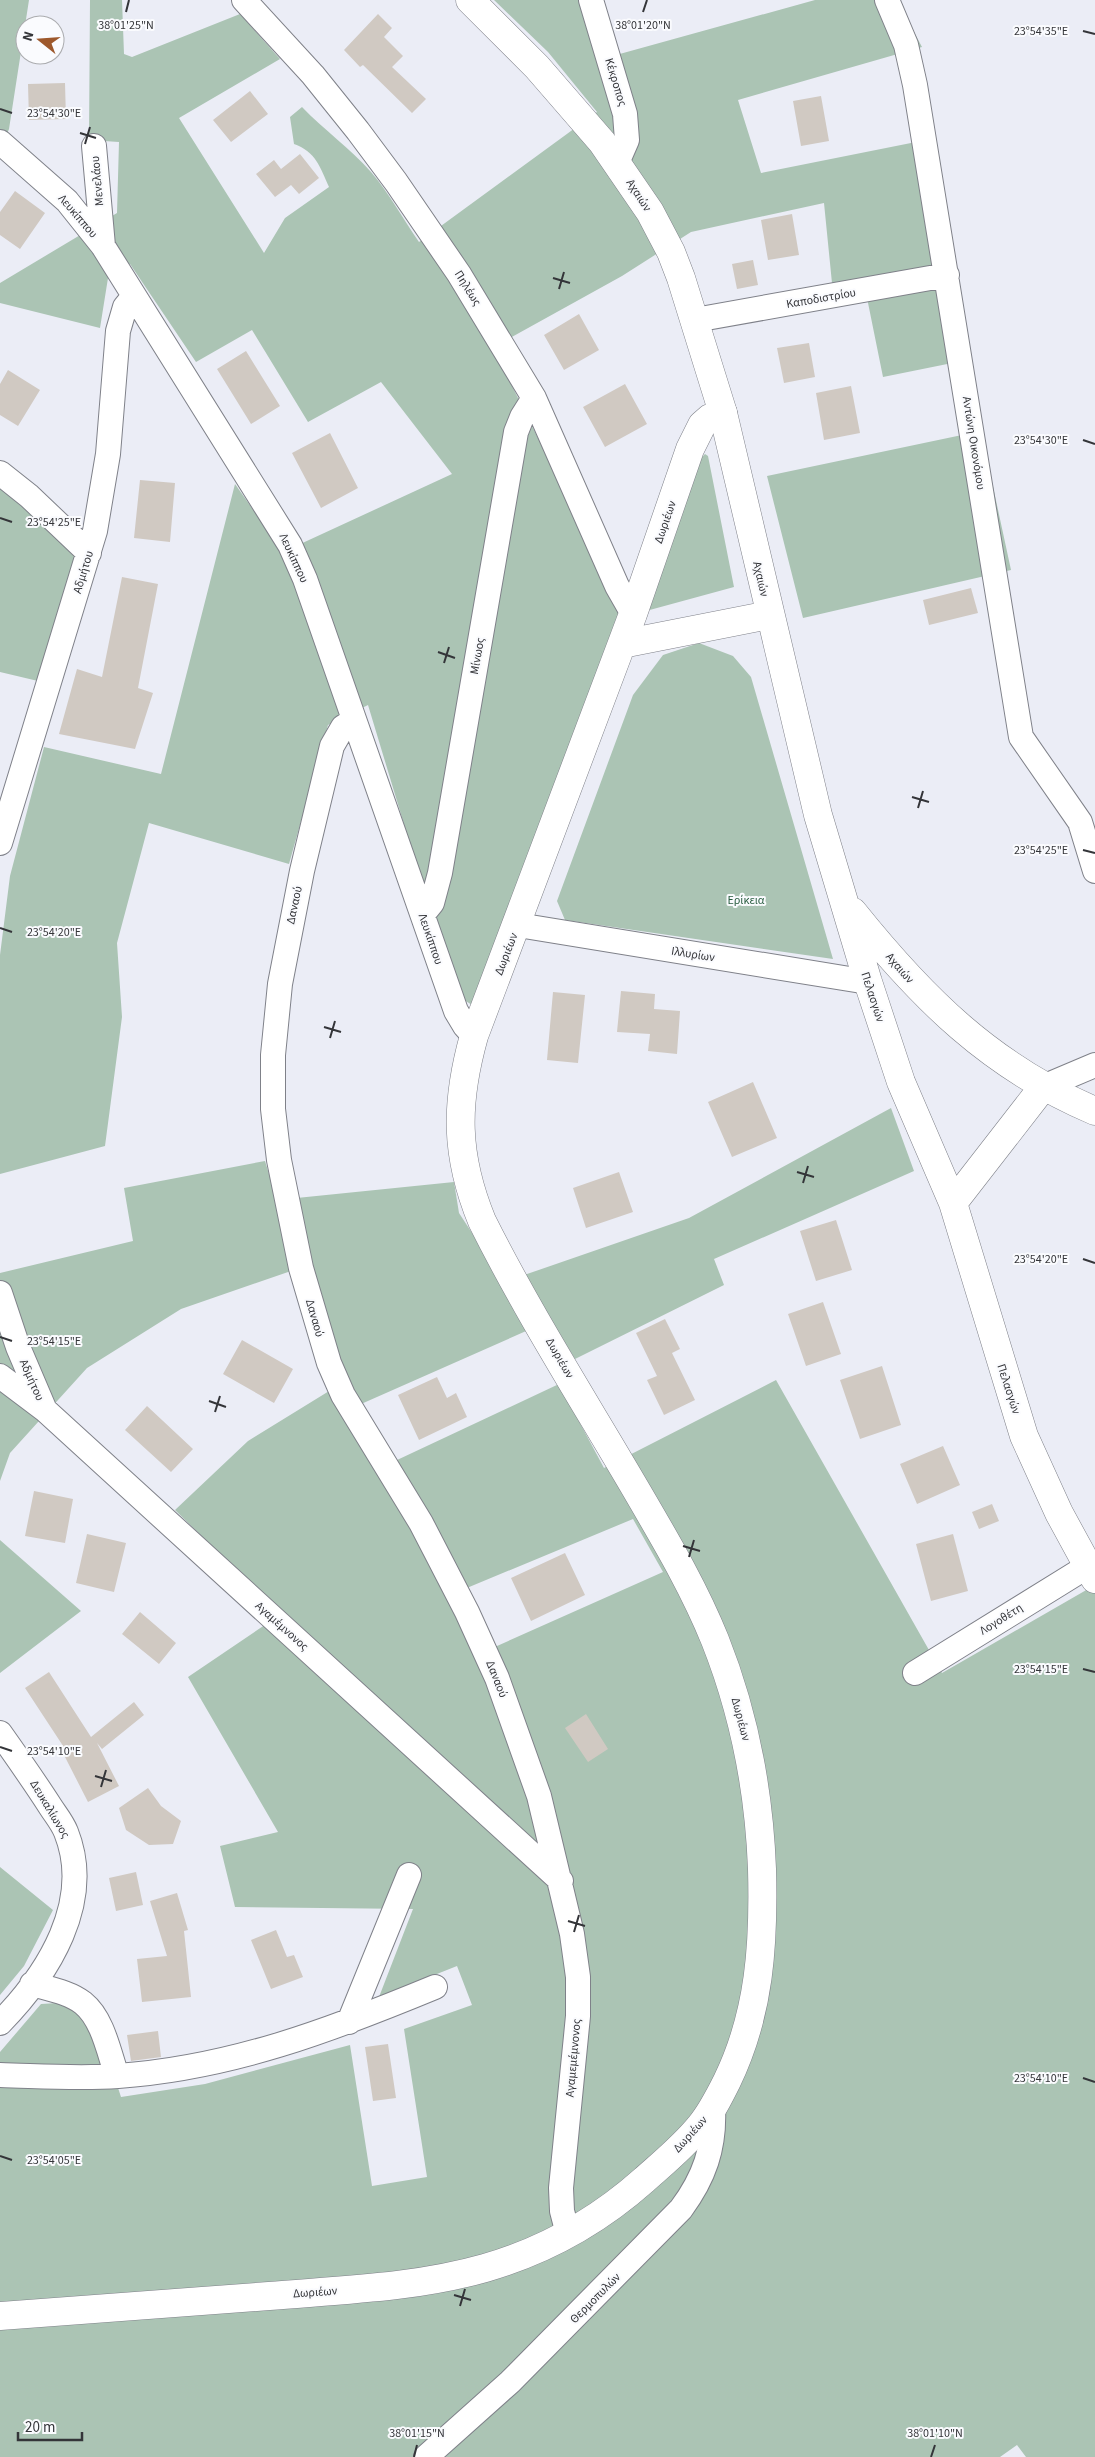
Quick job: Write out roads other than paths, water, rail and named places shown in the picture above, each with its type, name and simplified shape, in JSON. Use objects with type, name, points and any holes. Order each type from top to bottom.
[{"type":"street","name":"Πηλέως","points":[[244,0],[313,75],[396,182],[459,274],[534,398],[617,586],[634,614]]},
{"type":"street","name":"Αχαιών","points":[[470,0],[537,67],[617,163],[634,186],[663,236],[681,278],[723,413],[769,615],[818,815],[844,901],[910,980],[957,1026],[1011,1068],[1095,1111]]},
{"type":"street","name":"Κέκροπος","points":[[591,0],[626,114],[627,140],[617,163]]},
{"type":"street","name":"Αντώνη Οικονόμου","points":[[887,0],[900,27],[909,57],[947,275],[1021,737],[1080,822],[1095,871]]},
{"type":"street","name":"Λευκίππου","points":[[0,142],[67,201],[103,246],[290,546],[305,580],[456,1011],[474,1036]]},
{"type":"street","name":"Μενελάου","points":[[94,146],[103,246]]},
{"type":"street","name":"Καποδιστρίου","points":[[695,320],[947,275]]},
{"type":"street","name":"Αδμήτου","points":[[0,843],[89,553],[106,472],[118,331],[125,307],[134,296]]},
{"type":"street","name":"Μίνωος","points":[[423,914],[432,903],[440,872],[516,432],[522,417],[534,398]]},
{"type":"street","name":"Δωριέων","points":[[0,2316],[345,2290],[412,2283],[484,2268],[530,2251],[568,2234],[595,2218],[633,2190],[701,2125],[713,2108],[740,2050],[754,2004],[761,1961],[761,1855],[754,1786],[745,1734],[720,1654],[689,1582],[492,1242],[473,1200],[462,1159],[460,1122],[464,1079],[474,1036],[518,925],[634,614],[693,443],[702,425],[710,418],[723,413]]},
{"type":"street","points":[[0,473],[28,496],[89,553]]},
{"type":"street","points":[[622,644],[769,615]]},
{"type":"street","name":"Δαναού","points":[[354,720],[343,727],[332,746],[302,870],[280,984],[273,1055],[273,1109],[279,1160],[295,1245],[329,1363],[344,1396],[441,1558],[485,1649],[531,1769],[560,1881]]},
{"type":"street","name":"Πελασγών","points":[[844,901],[901,1082],[953,1203],[1024,1436],[1059,1513],[1091,1572]]},
{"type":"street","name":"Ιλλυρίων","points":[[518,925],[868,982]]},
{"type":"street","points":[[953,1203],[1043,1086],[1095,1066]]},
{"type":"street","name":"Αδμήτου","points":[[0,1293],[18,1347],[45,1410]]},
{"type":"street","name":"Αγαμέμνονος","points":[[0,1376],[45,1410],[560,1881]]},
{"type":"street","name":"Λογοθέτη","points":[[915,1673],[1091,1572]]},
{"type":"street","name":"Δευκαλίωνος","points":[[0,1733],[65,1829],[73,1857],[74,1885],[68,1919],[53,1954],[32,1984],[0,2023]]},
{"type":"street","points":[[349,2022],[409,1875]]},
{"type":"street","name":"Αγαμεμέμνονος","points":[[560,1881],[576,1960],[578,1996],[561,2188],[562,2211],[568,2234]]},
{"type":"street","points":[[32,1984],[66,1994],[83,2002],[96,2016],[117,2076]]},
{"type":"street","points":[[0,2076],[117,2076],[242,2055],[302,2039],[435,1987]]},
{"type":"street","name":"Θερμοπυλών","points":[[426,2457],[510,2382],[681,2209],[696,2188],[707,2164],[712,2138],[713,2108]]},
{"type":"park label","name":"Ερίκεια","points":[[746,900]]}]
